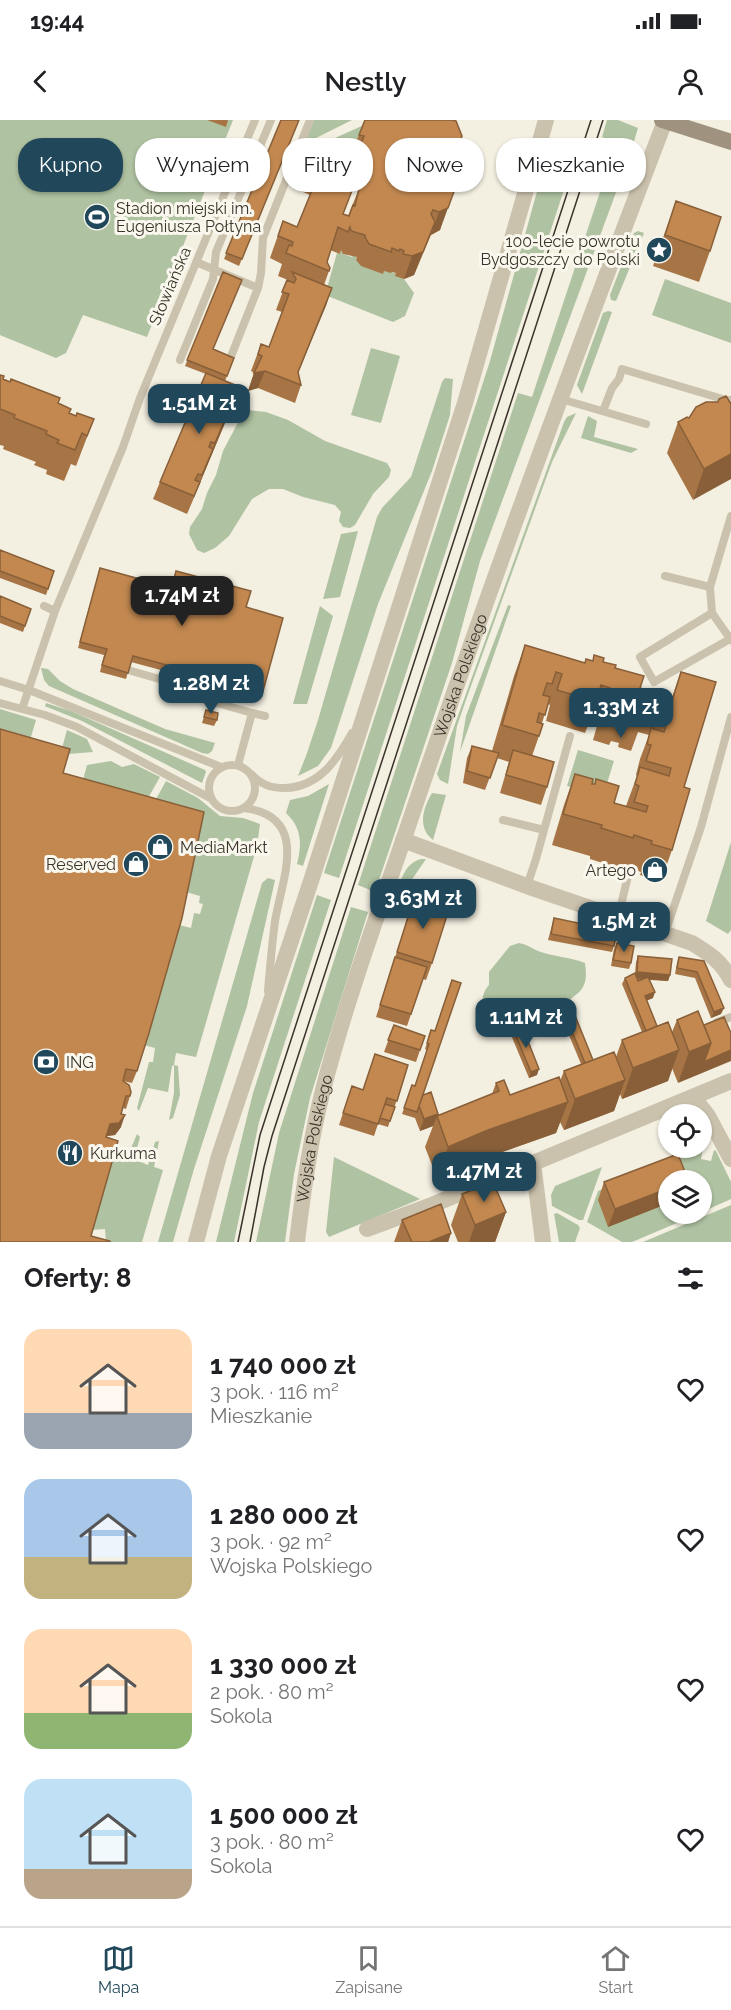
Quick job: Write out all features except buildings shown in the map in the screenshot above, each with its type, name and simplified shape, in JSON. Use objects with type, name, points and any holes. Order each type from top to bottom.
[{"type":"main road","points":[[664,120],[731,142]]},
{"type":"street","points":[[196,1242],[219,1156],[368,707],[465,403],[546,120]]},
{"type":"street","name":"Wojska Polskiego","points":[[297,1242],[307,1163],[322,1092],[345,1016],[468,649],[664,120]]},
{"type":"street","points":[[404,840],[527,886],[692,943],[724,967],[731,980]]},
{"type":"street","points":[[366,1229],[432,1205],[731,1082]]},
{"type":"street","points":[[694,1098],[708,1116],[731,1159]]},
{"type":"street","points":[[533,1163],[543,1242]]},
{"type":"lane","name":"Słowiańska","points":[[22,709],[56,611],[123,447],[140,398],[255,120]]},
{"type":"lane","points":[[180,360],[213,279],[216,252],[271,120]]},
{"type":"lane","points":[[230,359],[258,288],[263,238],[310,120]]},
{"type":"lane","points":[[196,262],[258,288]]},
{"type":"lane","points":[[603,411],[622,369],[731,400]]},
{"type":"lane","points":[[561,399],[646,424]]},
{"type":"lane","points":[[712,613],[640,657],[654,682],[730,639],[712,613],[710,587],[731,516]]},
{"type":"lane","points":[[665,576],[710,587]]},
{"type":"lane","points":[[44,606],[56,611]]},
{"type":"lane","points":[[128,670],[187,687],[217,703],[265,716]]},
{"type":"lane","points":[[0,681],[29,690],[221,767]]},
{"type":"lane","points":[[0,703],[45,715],[77,727],[210,798],[219,808],[225,810],[238,811],[244,808],[254,796],[254,781],[251,774]]},
{"type":"lane","points":[[210,798],[208,785],[210,779],[221,767],[231,764],[238,765],[257,781],[267,786],[277,788],[301,786],[313,781],[339,756],[368,707]]},
{"type":"lane","points":[[238,765],[252,713]]},
{"type":"lane","points":[[665,933],[701,827],[731,717]]},
{"type":"lane","points":[[527,886],[570,736]]},
{"type":"lane","points":[[244,808],[255,809],[273,819],[285,834],[288,843],[286,872],[275,921],[265,1019]]},
{"type":"lane","points":[[503,820],[544,830]]},
{"type":"lane","points":[[618,917],[630,868]]},
{"type":"lane","points":[[705,1026],[731,1017]]},
{"type":"green space","name":"Stadion miejski im. Eugeniusza Połtyna","points":[[0,120],[233,120],[226,138],[135,138],[135,192],[204,192],[147,337],[83,315],[66,353],[56,358],[0,335]]},
{"type":"green space","points":[[314,120],[352,120],[316,138],[306,138]]},
{"type":"green space","points":[[607,120],[618,120],[638,128],[635,138],[602,137]]},
{"type":"green space","points":[[364,125],[359,138],[335,138]]},
{"type":"green space","points":[[537,192],[563,192],[339,878],[324,873],[490,361]]},
{"type":"green space","points":[[600,192],[616,192],[480,561],[452,663],[375,892],[358,885],[518,393],[532,397]]},
{"type":"green space","points":[[638,231],[644,233],[616,301],[611,300],[610,295],[634,233]]},
{"type":"green space","points":[[341,250],[343,254],[357,257],[356,260],[384,271],[396,273],[404,279],[414,293],[405,316],[393,322],[325,295],[337,253],[340,254]]},
{"type":"green space","points":[[665,279],[731,303],[731,343],[652,315]]},
{"type":"green space","points":[[612,312],[582,394],[577,385],[603,313]]},
{"type":"green space","points":[[371,348],[400,356],[381,423],[351,415]]},
{"type":"green space","points":[[445,378],[453,379],[450,415],[432,471],[378,604],[331,748],[318,766],[298,776],[318,720],[377,517],[382,508],[411,477]]},
{"type":"green space","points":[[248,410],[266,412],[288,420],[325,441],[387,463],[391,470],[389,477],[373,494],[355,525],[350,528],[343,527],[339,521],[341,512],[335,505],[283,489],[269,489],[252,499],[229,536],[215,548],[204,553],[197,550],[189,534],[190,527],[202,509],[223,451],[242,415]]},
{"type":"green space","points":[[576,413],[552,462],[467,697],[457,726],[448,784],[440,780],[437,774],[564,422],[567,417]]},
{"type":"green space","points":[[588,416],[597,421],[594,437],[638,449],[631,453],[581,438]]},
{"type":"green space","points":[[358,531],[340,597],[323,599],[341,534]]},
{"type":"green space","points":[[508,605],[511,606],[460,752],[466,716]]},
{"type":"green space","points":[[320,606],[333,616],[307,704],[293,704]]},
{"type":"green space","points":[[41,668],[48,669],[60,681],[73,689],[165,729],[215,743],[212,751],[208,754],[202,753],[49,686],[44,680]]},
{"type":"green space","points":[[46,703],[71,711],[205,770],[202,783],[82,721],[45,706]]},
{"type":"green space","points":[[0,709],[36,720],[27,750],[0,742]]},
{"type":"green space","points":[[67,730],[87,739],[93,752],[68,754],[59,759]]},
{"type":"green space","points":[[578,750],[614,761],[603,796],[567,786]]},
{"type":"green space","points":[[111,761],[122,767],[134,764],[160,777],[148,798],[80,791],[87,765]]},
{"type":"green space","points":[[166,781],[198,798],[220,816],[243,818],[260,824],[257,846],[196,1057],[176,1053],[168,1092],[148,1088],[139,1111],[137,1108],[149,1062],[153,1062],[155,1048],[144,1045],[179,925],[191,928],[194,913],[200,914],[203,904],[199,903],[200,896],[186,892],[155,801]]},
{"type":"green space","points":[[329,784],[303,866],[297,864],[300,850],[298,830],[286,813],[290,800],[308,796]]},
{"type":"green space","points":[[432,793],[446,795],[433,840],[423,824],[424,811]]},
{"type":"green space","points":[[731,842],[731,930],[728,934],[706,921]]},
{"type":"green space","points":[[421,859],[426,859],[400,897],[395,898],[406,869]]},
{"type":"green space","points":[[268,878],[275,880],[247,1006],[194,1169],[173,1242],[158,1242],[262,883]]},
{"type":"green space","points":[[317,895],[331,900],[259,1122],[234,1242],[216,1242],[253,1093]]},
{"type":"green space","points":[[351,907],[368,912],[310,1098],[294,1174],[285,1242],[256,1242],[279,1133]]},
{"type":"green space","points":[[519,943],[541,952],[585,963],[586,978],[583,987],[566,1005],[546,1033],[533,1031],[526,1025],[496,1023],[484,1010],[482,1000],[489,985],[489,972],[510,946]]},
{"type":"green space","points":[[174,1065],[178,1066],[180,1095],[173,1118],[169,1120],[174,1093]]},
{"type":"green space","points":[[137,1134],[140,1137],[134,1159],[148,1165],[155,1142],[159,1141],[154,1167],[163,1170],[142,1242],[106,1242],[105,1229],[91,1230],[114,1153],[127,1158]]},
{"type":"green space","points":[[714,1150],[731,1182],[731,1199],[712,1208],[712,1170],[659,1170],[656,1168],[681,1158],[701,1158],[711,1161]]},
{"type":"green space","points":[[334,1157],[420,1199],[329,1237],[326,1232]]},
{"type":"green space","points":[[602,1167],[583,1220],[552,1206],[551,1195],[555,1186]]},
{"type":"green space","points":[[608,1187],[609,1226],[658,1207],[658,1224],[674,1224],[632,1242],[622,1242],[587,1222],[598,1191]]},
{"type":"green space","points":[[731,1205],[731,1242],[643,1242],[686,1224],[712,1224],[712,1213]]},
{"type":"green space","points":[[557,1213],[580,1228],[575,1242],[559,1242],[554,1214]]},
{"type":"tram line","points":[[238,1242],[260,1135],[591,120]]},
{"type":"tram line","points":[[250,1242],[272,1136],[603,120]]},
{"type":"place","name":"Stadion miejski im. Eugeniusza Połtyna","points":[[97,217]]},
{"type":"place","name":"100-lecie powrotu Bydgoszczy do Polski","points":[[659,250]]},
{"type":"place","name":"MediaMarkt","points":[[160,847]]},
{"type":"place","name":"Reserved","points":[[136,864]]},
{"type":"place","name":"Artego","points":[[655,870]]},
{"type":"place","name":"ING","points":[[46,1062]]},
{"type":"place","name":"Kurkuma","points":[[70,1153]]}]
